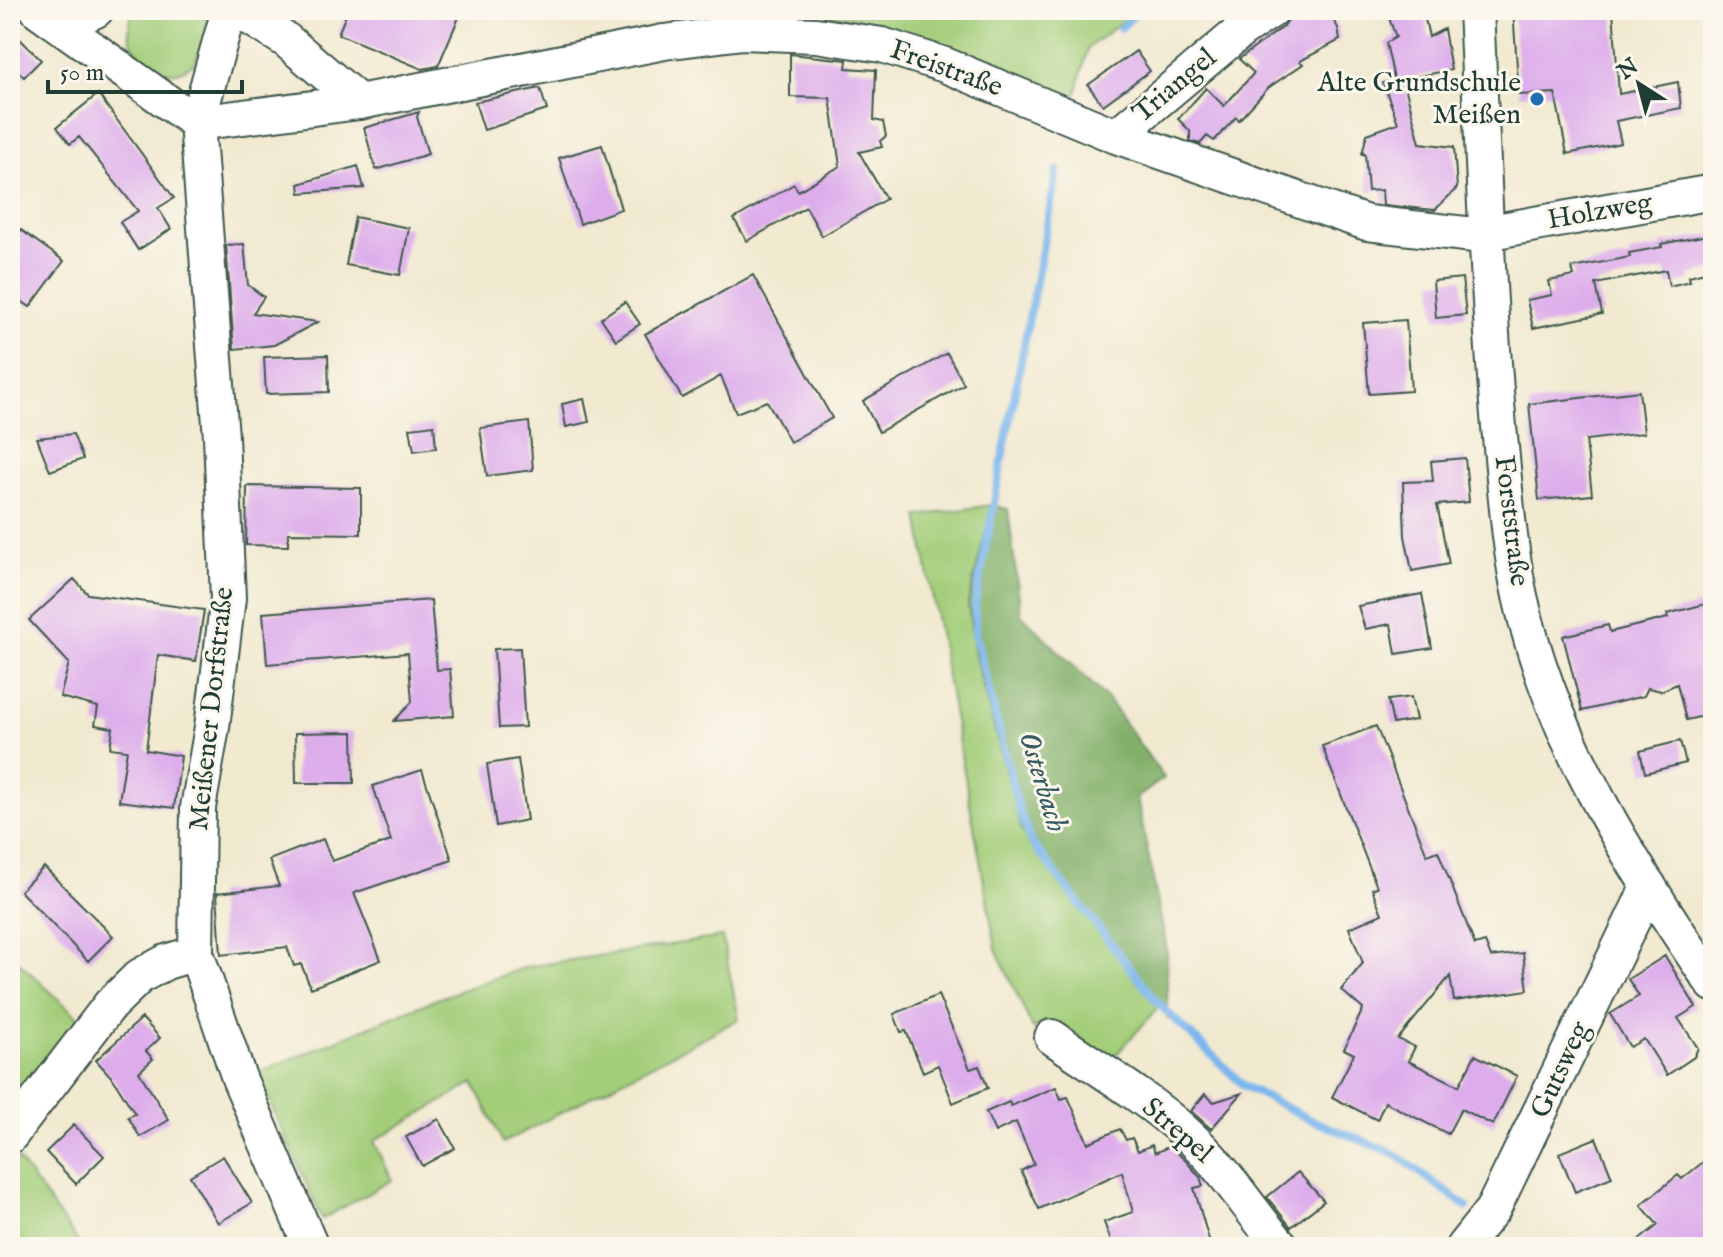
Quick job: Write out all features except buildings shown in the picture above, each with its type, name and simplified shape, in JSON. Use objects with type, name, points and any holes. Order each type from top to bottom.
[{"type":"street","points":[[50,18],[96,10]]},
{"type":"street","name":"Meißener Dorfstraße","points":[[229,10],[197,123],[221,437],[228,598],[212,727],[198,808],[196,953],[239,1078],[311,1247]]},
{"type":"street","points":[[238,10],[286,40],[359,102]]},
{"type":"street","name":"Triangel","points":[[1116,136],[1242,30],[1272,10]]},
{"type":"street","name":"Forststraße","points":[[1476,10],[1494,372],[1508,516],[1520,596],[1566,735],[1649,886],[1713,984]]},
{"type":"street","points":[[50,18],[197,123]]},
{"type":"street","name":"Freistraße","points":[[197,123],[359,102],[664,42],[743,32],[816,35],[882,45],[945,65],[1116,136],[1367,223],[1445,233],[1487,233]]},
{"type":"street","name":"Holzweg","points":[[1487,233],[1713,192]]},
{"type":"street","name":"Gutsweg","points":[[1463,1247],[1493,1209],[1649,886]]},
{"type":"street","points":[[10,1136],[110,1005],[140,976],[166,962],[196,953]]},
{"type":"street","name":"Strepel","points":[[1052,1037],[1155,1108],[1187,1134],[1219,1167],[1282,1247]]},
{"type":"green space","points":[[135,10],[214,10],[195,63],[179,71],[166,72],[145,62],[137,53],[129,32]]},
{"type":"green space","points":[[1137,10],[1088,48],[1073,106],[827,15]]},
{"type":"green space","points":[[992,505],[968,604],[976,660],[1022,831],[1158,1008],[1106,1066],[1045,1021],[1033,1029],[996,949],[918,516]]},
{"type":"green space","points":[[992,505],[1008,509],[1021,614],[1108,700],[1164,778],[1137,798],[1166,944],[1168,1018],[1022,831],[976,660],[968,604]]},
{"type":"green space","points":[[722,937],[739,1019],[503,1143],[474,1083],[374,1141],[392,1180],[322,1219],[257,1073],[434,1000],[526,967]]},
{"type":"green space","points":[[10,954],[80,1019],[10,1115]]},
{"type":"green space","points":[[18,1159],[82,1247],[10,1247],[10,1168]]},
{"type":"waterway","name":"Osterbach","points":[[1121,28],[1139,10]]},
{"type":"waterway","name":"Osterbach","points":[[1057,171],[975,603],[975,635],[1018,806],[1030,841],[1158,1003],[1244,1086],[1309,1119],[1395,1154],[1467,1207]]},
{"type":"place","name":"Alte Grundschule Meißen","points":[[1537,99]]}]
